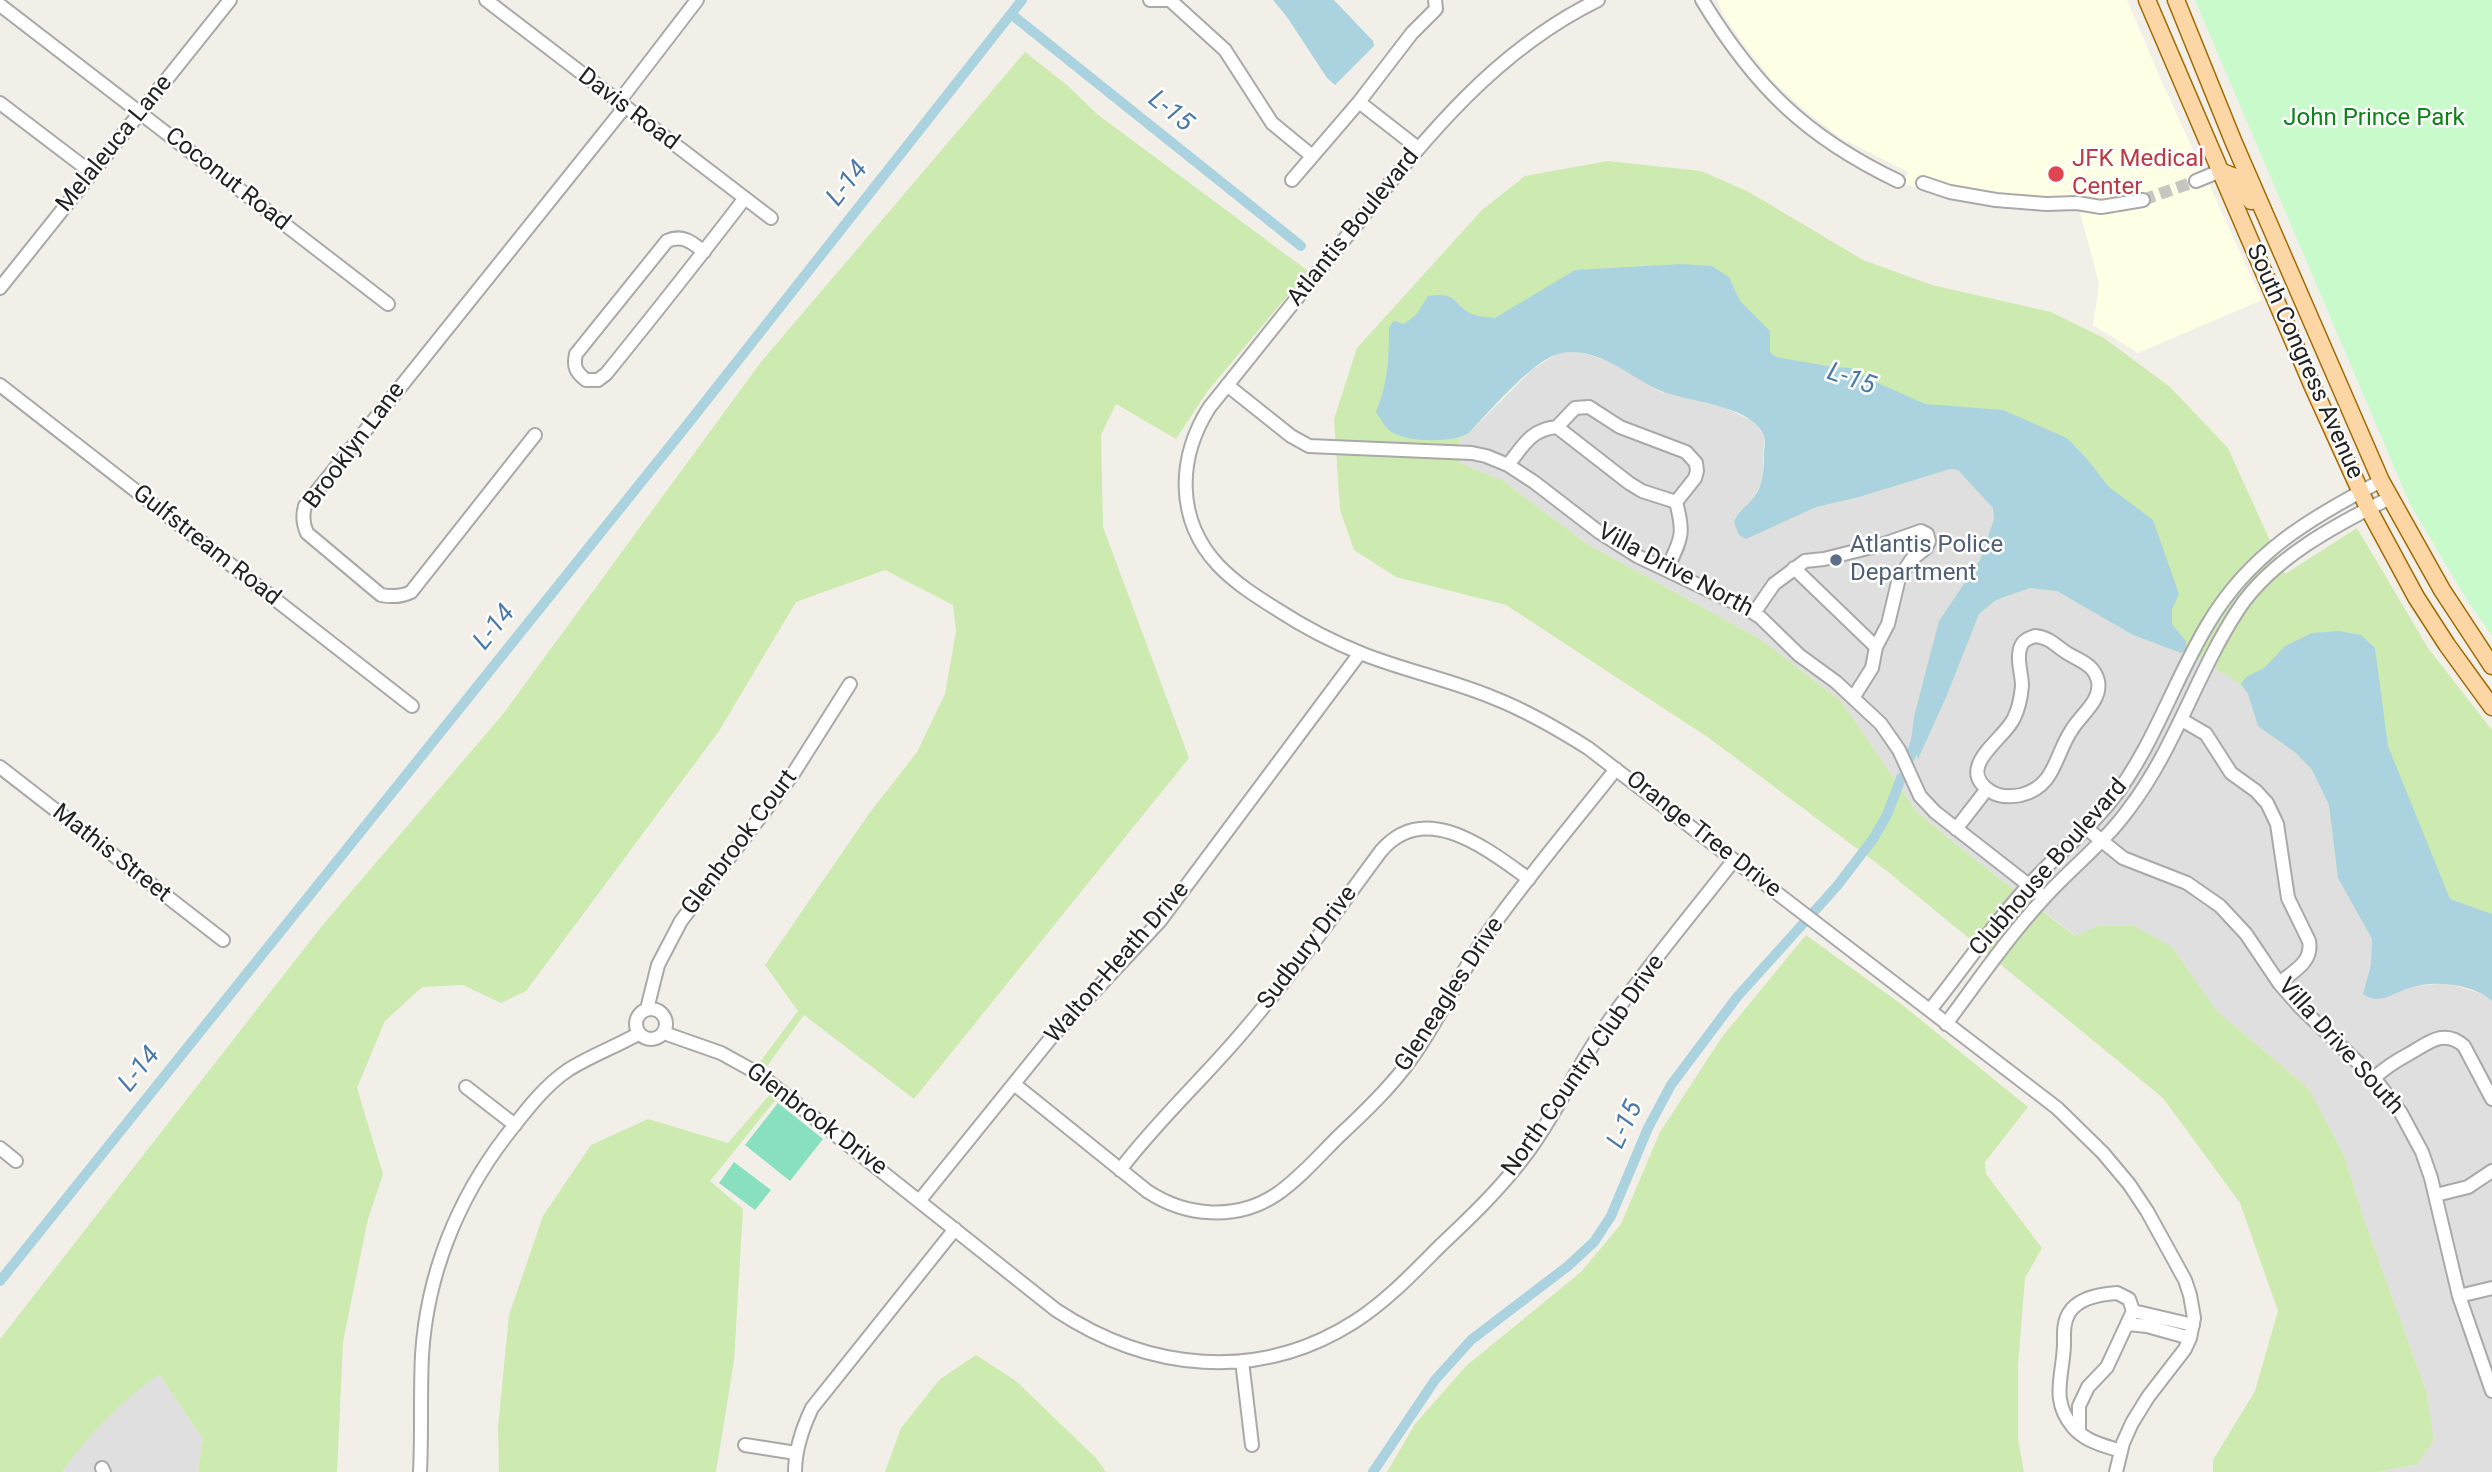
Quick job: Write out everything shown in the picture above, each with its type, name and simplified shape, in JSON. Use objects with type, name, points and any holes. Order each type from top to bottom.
[{"type":"main road","name":"South Congress Avenue","points":[[2147,0],[2368,509],[2416,597],[2492,707]]},
{"type":"main road","name":"South Congress Avenue","points":[[2176,0],[2234,143],[2381,481],[2442,590],[2492,666]]},
{"type":"main road","points":[[2220,171],[2235,177],[2247,192],[2285,280],[2305,304]]},
{"type":"street","name":"Melaleuca Lane","points":[[0,288],[230,0]]},
{"type":"street","name":"Davis Road","points":[[486,0],[771,218]]},
{"type":"street","points":[[621,105],[697,0]]},
{"type":"street","points":[[1150,0],[1170,0],[1225,50],[1272,123],[1312,156]]},
{"type":"street","points":[[1292,180],[1359,102],[1412,33],[1436,9],[1435,0]]},
{"type":"street","points":[[1702,0],[1744,64],[1784,107],[1831,145],[1898,181]]},
{"type":"street","name":"Atlantis Boulevard","points":[[1188,508],[1186,466],[1193,438],[1209,408],[1227,385],[1447,115],[1500,65],[1589,2]]},
{"type":"street","name":"Coconut Road","points":[[0,5],[388,304]]},
{"type":"street","points":[[1359,102],[1418,148]]},
{"type":"street","points":[[0,103],[92,173]]},
{"type":"street","name":"Brooklyn Lane","points":[[535,435],[411,592],[404,595],[396,597],[381,594],[307,533],[304,527],[305,506],[621,105]]},
{"type":"street","points":[[2196,181],[2220,171]]},
{"type":"street","points":[[1923,183],[1950,192],[1996,200],[2046,204],[2077,202],[2101,207],[2143,200]]},
{"type":"street","points":[[704,252],[680,237],[667,241],[576,354],[574,364],[577,373],[586,380],[598,380],[606,374],[704,252],[745,198]]},
{"type":"street","name":"Villa Drive North","points":[[1227,385],[1291,436],[1309,446],[1472,453],[1508,465],[1599,532],[1637,556],[1754,613],[1799,655],[1836,682],[1891,737],[1924,802],[2044,897]]},
{"type":"street","name":"Gulfstream Road","points":[[0,386],[412,706]]},
{"type":"street","points":[[1508,465],[1534,433],[1557,427],[1575,408],[1589,407],[1620,426],[1686,452],[1692,457],[1697,471],[1675,502]]},
{"type":"street","points":[[1557,427],[1629,483],[1642,491],[1675,502]]},
{"type":"street","name":"Clubhouse Boulevard","points":[[1930,1010],[2029,885],[2110,802],[2136,766],[2208,624],[2231,591],[2264,554],[2287,535],[2381,481]]},
{"type":"street","name":"Clubhouse Boulevard","points":[[1946,1024],[2022,922],[2127,813],[2150,780],[2223,636],[2254,590],[2314,540],[2390,498]]},
{"type":"street","points":[[1667,569],[1682,534],[1675,502]]},
{"type":"street","name":"Orange Tree Drive","points":[[1188,508],[1200,540],[1214,561],[1232,578],[1292,619],[1360,653],[1495,698],[1558,730],[1616,769],[2057,1108],[2081,1130],[2129,1184],[2168,1246],[2190,1295],[2193,1325]]},
{"type":"street","points":[[1754,613],[1774,584],[1805,561],[1884,544],[1913,532],[1921,531],[1927,534],[1929,541],[1926,548],[1912,559],[1899,578],[1888,624],[1876,647],[1872,668],[1853,698]]},
{"type":"street","points":[[1794,568],[1876,647]]},
{"type":"street","points":[[2043,636],[2090,666],[2099,685],[2096,699],[2070,732],[2054,770],[2045,783],[2032,792],[2017,796],[2001,795],[1987,789],[1979,778],[1980,759],[2006,732],[2018,707],[2022,685],[2019,653],[2021,646],[2026,640],[2043,636]]},
{"type":"street","name":"Walton-Heath Drive","points":[[920,1200],[1051,1039],[1160,921],[1360,653]]},
{"type":"street","name":"Glenbrook Court","points":[[647,1009],[658,965],[681,921],[793,774],[850,684]]},
{"type":"street","points":[[2182,720],[2206,734],[2231,773],[2262,797],[2274,817],[2288,898],[2311,948],[2306,961],[2279,982]]},
{"type":"street","name":"Mathis Street","points":[[0,767],[223,940]]},
{"type":"street","name":"Gleneagles Drive","points":[[1014,1084],[1147,1191],[1168,1203],[1208,1213],[1246,1208],[1261,1203],[1282,1190],[1394,1081],[1427,1035],[1470,959],[1616,769]]},
{"type":"street","points":[[1956,829],[1987,789]]},
{"type":"street","name":"Sudbury Drive","points":[[1120,1170],[1168,1111],[1233,1044],[1268,1003],[1381,851],[1397,837],[1424,828],[1446,830],[1479,846],[1529,879]]},
{"type":"street","name":"Villa Drive South","points":[[2086,828],[2123,858],[2187,883],[2213,901],[2246,934],[2279,982],[2320,1028],[2374,1078],[2410,1128],[2422,1152],[2436,1195],[2459,1296],[2492,1391]]},
{"type":"street","name":"North Country Club Drive","points":[[955,1229],[1056,1310],[1096,1334],[1121,1345],[1165,1358],[1193,1362],[1242,1361],[1300,1348],[1323,1339],[1355,1321],[1392,1293],[1505,1181],[1546,1126],[1616,1009],[1734,860]]},
{"type":"street","points":[[638,1034],[636,1019],[647,1009],[657,1010],[664,1017],[664,1032]]},
{"type":"street","name":"Glenbrook Drive","points":[[420,1472],[422,1355],[428,1304],[435,1274],[469,1192],[484,1167],[535,1100],[568,1070],[638,1034],[647,1040],[653,1040],[664,1032],[721,1053],[760,1074],[955,1229]]},
{"type":"street","points":[[2374,1078],[2398,1059],[2431,1040],[2446,1037],[2459,1041],[2464,1046],[2492,1099]]},
{"type":"street","points":[[466,1087],[515,1125]]},
{"type":"street","points":[[0,1149],[16,1161]]},
{"type":"street","points":[[2436,1195],[2468,1187],[2492,1171]]},
{"type":"street","points":[[795,1472],[796,1452],[808,1416],[955,1229]]},
{"type":"street","points":[[2459,1296],[2492,1288]]},
{"type":"street","points":[[2079,1433],[2079,1406],[2088,1387],[2107,1367],[2133,1311],[2129,1299],[2117,1293],[2085,1300],[2068,1314],[2059,1394],[2066,1415],[2079,1433],[2091,1442],[2121,1451]]},
{"type":"street","points":[[2116,1472],[2121,1451],[2139,1410],[2181,1355],[2193,1325],[2133,1311]]},
{"type":"street","points":[[2128,1324],[2147,1326],[2190,1338]]},
{"type":"street","points":[[1242,1361],[1252,1445]]},
{"type":"street","points":[[745,1445],[796,1452]]},
{"type":"shaded area","name":"JFK Medical Center","points":[[1717,0],[2127,0],[2262,300],[2138,353],[2093,325],[2099,284],[2079,208],[1948,197],[1904,184],[1908,172],[1841,138],[1804,110],[1772,80],[1724,16]]},
{"type":"shaded area","points":[[1578,351],[1612,363],[1661,392],[1723,407],[1756,423],[1764,437],[1763,480],[1752,500],[1738,513],[1746,539],[1816,507],[1859,497],[1950,469],[1958,470],[1993,508],[1994,519],[1980,560],[1939,621],[1947,695],[1979,614],[1996,600],[2030,588],[2057,591],[2133,635],[2181,653],[2186,650],[2241,684],[2248,694],[2258,726],[2296,753],[2312,770],[2329,805],[2338,878],[2372,939],[2371,965],[2363,994],[2380,999],[2411,987],[2447,983],[2485,995],[2492,1001],[2492,1472],[2377,1472],[2418,1464],[2434,1440],[2427,1393],[2364,1219],[2345,1157],[2309,1089],[2217,1011],[2172,947],[2098,926],[2076,936],[1917,812],[1841,701],[1760,639],[1587,544],[1502,480],[1460,463],[1459,439],[1469,433],[1532,370],[1558,353]]},
{"type":"shaded area","points":[[159,1374],[203,1439],[198,1472],[62,1472],[83,1441],[129,1396]]},
{"type":"green space","name":"John Prince Park","points":[[2195,0],[2492,0],[2492,636],[2467,600],[2410,504]]},
{"type":"green space","points":[[1025,52],[1067,85],[1097,114],[1308,271],[1207,392],[1176,439],[1116,404],[1101,435],[1103,527],[1189,758],[914,1099],[804,1015],[765,1069],[786,1087],[710,1181],[743,1209],[734,1361],[716,1472],[499,1472],[498,1427],[509,1315],[543,1216],[591,1145],[648,1119],[728,1143],[772,1092],[751,1074],[798,1011],[765,965],[868,815],[917,752],[945,694],[956,631],[953,605],[885,570],[796,602],[719,731],[526,991],[501,1003],[463,985],[422,987],[385,1021],[357,1088],[383,1174],[368,1219],[343,1342],[337,1472],[198,1472],[203,1439],[159,1374],[106,1419],[62,1472],[0,1472],[0,1339],[321,927],[503,714],[761,362]]},
{"type":"green space","points":[[1608,161],[1701,171],[1749,192],[1863,260],[1932,285],[2051,312],[2104,338],[2170,387],[2228,448],[2285,574],[2357,528],[2428,648],[2492,730],[2492,1001],[2474,990],[2441,984],[2409,988],[2380,998],[2369,997],[2363,994],[2371,965],[2372,939],[2338,878],[2329,805],[2312,770],[2296,753],[2258,726],[2248,694],[2240,684],[2186,650],[2181,653],[2133,635],[2057,591],[2030,588],[1996,600],[1979,614],[1918,759],[1911,742],[1914,717],[1939,621],[1980,560],[1994,519],[1993,508],[1958,470],[1950,469],[1859,497],[1816,507],[1746,539],[1739,535],[1734,522],[1754,497],[1762,481],[1765,441],[1757,425],[1733,411],[1659,390],[1600,358],[1575,352],[1561,353],[1538,365],[1512,387],[1469,433],[1459,439],[1460,463],[1502,480],[1587,544],[1760,639],[1841,701],[1917,812],[2075,936],[2098,926],[2134,926],[2172,947],[2217,1011],[2309,1089],[2345,1157],[2364,1219],[2427,1393],[2434,1440],[2418,1464],[2377,1472],[2213,1472],[2213,1460],[2255,1391],[2278,1311],[2240,1203],[2163,1098],[1887,871],[1709,738],[1506,605],[1396,577],[1354,550],[1340,510],[1334,419],[1357,348],[1482,210],[1525,176]]},
{"type":"green space","points":[[1806,935],[1905,1007],[2028,1107],[1985,1162],[1986,1174],[2042,1248],[2025,1278],[2018,1366],[2018,1439],[2024,1472],[1387,1472],[1415,1424],[1466,1366],[1581,1272],[1621,1224],[1660,1132],[1722,1037]]},
{"type":"green space","points":[[778,1103],[823,1139],[790,1181],[745,1145]]},
{"type":"green space","points":[[734,1162],[771,1190],[755,1210],[719,1183]]},
{"type":"green space","points":[[976,1355],[1016,1381],[1096,1458],[1106,1472],[885,1472],[901,1428],[939,1380]]},
{"type":"water","points":[[1273,0],[1334,0],[1373,41],[1374,46],[1335,85],[1327,78]]},
{"type":"water","points":[[1682,264],[1712,266],[1729,277],[1740,301],[1770,331],[1770,352],[1776,357],[1851,368],[1925,404],[2003,410],[2067,438],[2109,487],[2153,520],[2179,594],[2172,609],[2172,624],[2186,641],[2186,650],[2181,653],[2133,635],[2057,591],[2030,588],[1996,600],[1979,614],[1918,759],[1911,742],[1914,717],[1939,621],[1980,560],[1994,519],[1993,508],[1958,470],[1950,469],[1859,497],[1816,507],[1746,539],[1739,535],[1734,522],[1754,497],[1762,481],[1765,441],[1757,425],[1746,417],[1717,405],[1659,390],[1600,358],[1575,352],[1550,357],[1525,375],[1469,433],[1451,439],[1418,440],[1398,435],[1384,425],[1376,412],[1387,371],[1389,327],[1394,321],[1404,324],[1416,315],[1428,296],[1445,295],[1472,314],[1495,318],[1575,270]]},
{"type":"water","points":[[2339,631],[2361,635],[2375,648],[2388,746],[2450,899],[2492,914],[2492,1001],[2474,990],[2441,984],[2409,988],[2380,999],[2363,994],[2371,965],[2372,939],[2338,878],[2329,805],[2312,770],[2296,753],[2258,726],[2248,694],[2241,684],[2246,677],[2264,668],[2285,646],[2312,633]]},
{"type":"waterway","name":"L-14","points":[[0,1281],[687,425],[1022,0]]},
{"type":"waterway","name":"L-15","points":[[1011,14],[1301,246]]},
{"type":"waterway","name":"L-15","points":[[1910,758],[1918,734]]},
{"type":"waterway","name":"L-15","points":[[1373,1472],[1435,1380],[1471,1340],[1568,1266],[1594,1242],[1611,1216],[1648,1128],[1671,1085],[1737,997],[1837,886],[1873,839],[1887,815],[1901,778]]},
{"type":"tunnel","points":[[2143,200],[2196,181]]},
{"type":"place","name":"JFK Medical Center","points":[[2056,174]]},
{"type":"place","name":"Atlantis Police Department","points":[[1836,560]]}]
